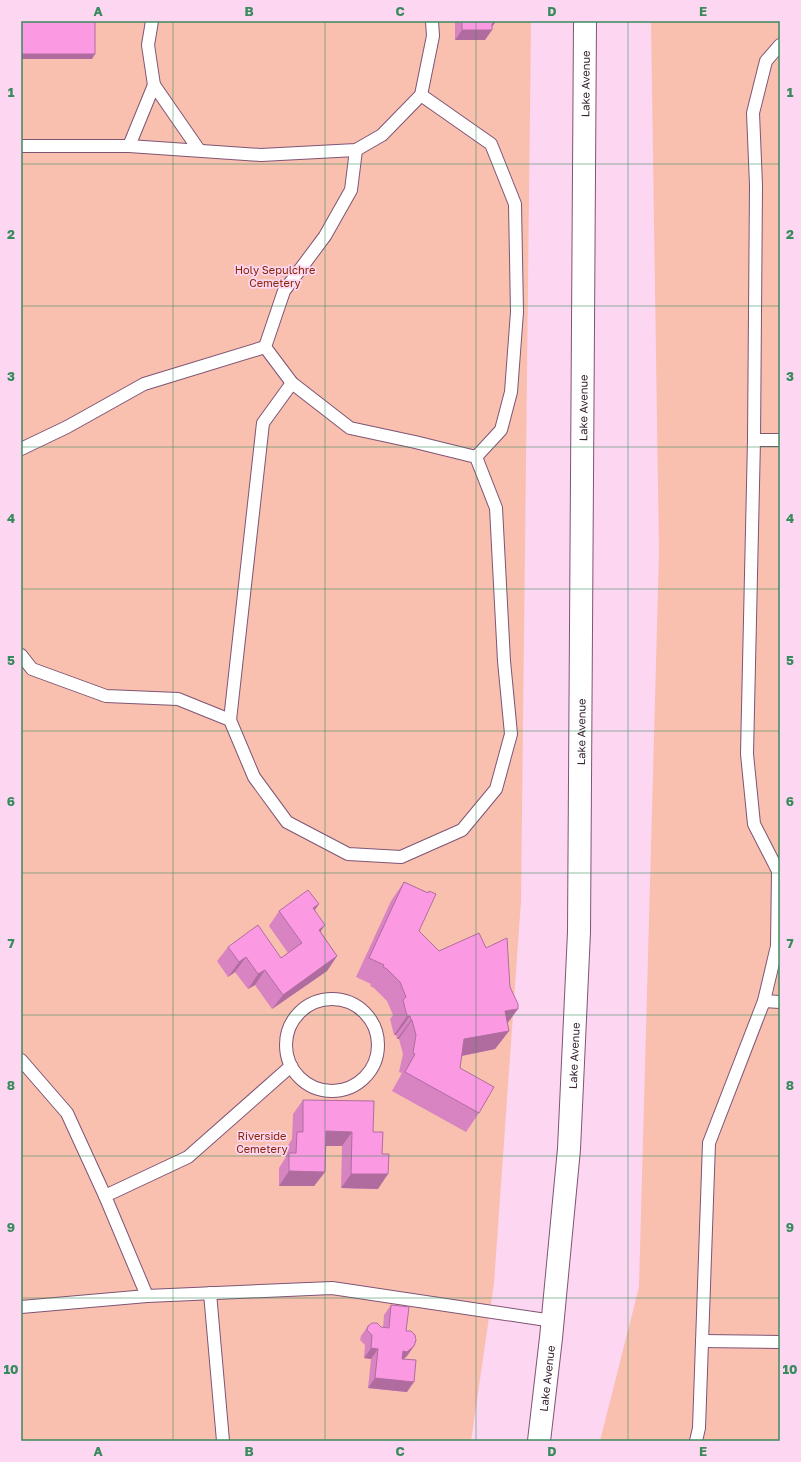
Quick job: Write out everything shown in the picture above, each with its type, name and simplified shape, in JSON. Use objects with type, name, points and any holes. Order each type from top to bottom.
[{"type":"main road","name":"Lake Avenue","points":[[539,1441],[553,1321],[569,1149],[579,932],[585,21]]},
{"type":"lane","points":[[152,21],[148,45],[154,85],[199,150]]},
{"type":"lane","points":[[21,146],[129,146],[261,155],[356,150],[382,135],[421,95],[432,36],[432,21]]},
{"type":"lane","points":[[696,1441],[699,1428],[709,1142],[764,1001],[777,946],[779,871],[754,824],[747,754],[754,440],[756,185],[753,112],[766,61],[780,44]]},
{"type":"lane","points":[[129,146],[154,85]]},
{"type":"lane","points":[[421,95],[491,144],[515,204],[517,312],[511,392],[501,430],[476,457]]},
{"type":"lane","points":[[265,347],[284,291],[325,236],[351,190],[356,150]]},
{"type":"lane","points":[[265,347],[292,382],[350,428],[476,457]]},
{"type":"lane","points":[[21,448],[67,427],[144,384],[265,347]]},
{"type":"lane","points":[[292,382],[263,423],[230,720],[254,777],[287,822],[348,854],[401,857],[462,830],[496,789],[511,734],[504,661],[496,508],[476,457]]},
{"type":"lane","points":[[754,440],[780,440]]},
{"type":"lane","points":[[21,655],[26,671],[106,696],[178,699],[230,720]]},
{"type":"lane","points":[[331,1000],[347,1002],[360,1009],[371,1020],[376,1035],[378,1050],[373,1065],[364,1078],[355,1085],[334,1091],[320,1090],[308,1085],[298,1077],[290,1066],[286,1051],[287,1036],[292,1021],[302,1010],[316,1002],[331,1000]]},
{"type":"lane","points":[[764,1001],[780,1002]]},
{"type":"lane","points":[[21,1060],[67,1113],[105,1196],[147,1296]]},
{"type":"lane","points":[[105,1196],[188,1157],[290,1066]]},
{"type":"lane","points":[[21,1307],[147,1296],[332,1288],[553,1321]]},
{"type":"lane","points":[[210,1293],[223,1441]]},
{"type":"lane","points":[[702,1341],[780,1342]]},
{"type":"green space","name":"Holy Sepulchre Cemetery","points":[[21,21],[531,21],[521,901],[494,1283],[471,1441],[21,1441]]},
{"type":"green space","points":[[651,21],[780,21],[780,1441],[600,1441],[639,1287],[659,553]]},
{"type":"building","points":[[21,21],[95,21],[95,54],[21,54]]},
{"type":"building","points":[[462,21],[496,21],[492,24],[492,30],[462,30]]},
{"type":"building","points":[[404,882],[428,893],[429,891],[436,894],[419,931],[439,951],[479,933],[486,948],[507,938],[510,987],[518,1004],[518,1009],[505,1011],[509,1031],[464,1039],[460,1068],[494,1087],[479,1113],[405,1072],[415,1054],[413,1053],[416,1035],[412,1020],[410,1016],[407,1016],[403,1000],[406,997],[400,982],[383,967],[384,965],[369,958]]},
{"type":"building","points":[[308,890],[319,904],[313,908],[325,925],[319,930],[337,956],[283,995],[265,970],[258,974],[246,957],[239,962],[228,947],[258,925],[281,958],[302,943],[279,911]]},
{"type":"building","points":[[303,1100],[374,1101],[373,1132],[383,1132],[382,1154],[389,1154],[388,1174],[351,1174],[352,1132],[326,1131],[325,1172],[289,1171],[289,1153],[296,1153],[297,1132],[303,1132]]},
{"type":"building","points":[[391,1305],[409,1307],[406,1331],[411,1331],[415,1335],[416,1340],[414,1346],[407,1352],[403,1351],[402,1359],[416,1360],[414,1382],[375,1378],[378,1349],[371,1348],[372,1335],[367,1330],[368,1326],[372,1323],[377,1323],[381,1327],[389,1328]]},
{"type":"park label","name":"Riverside Cemetery","points":[[262,1141]]}]
